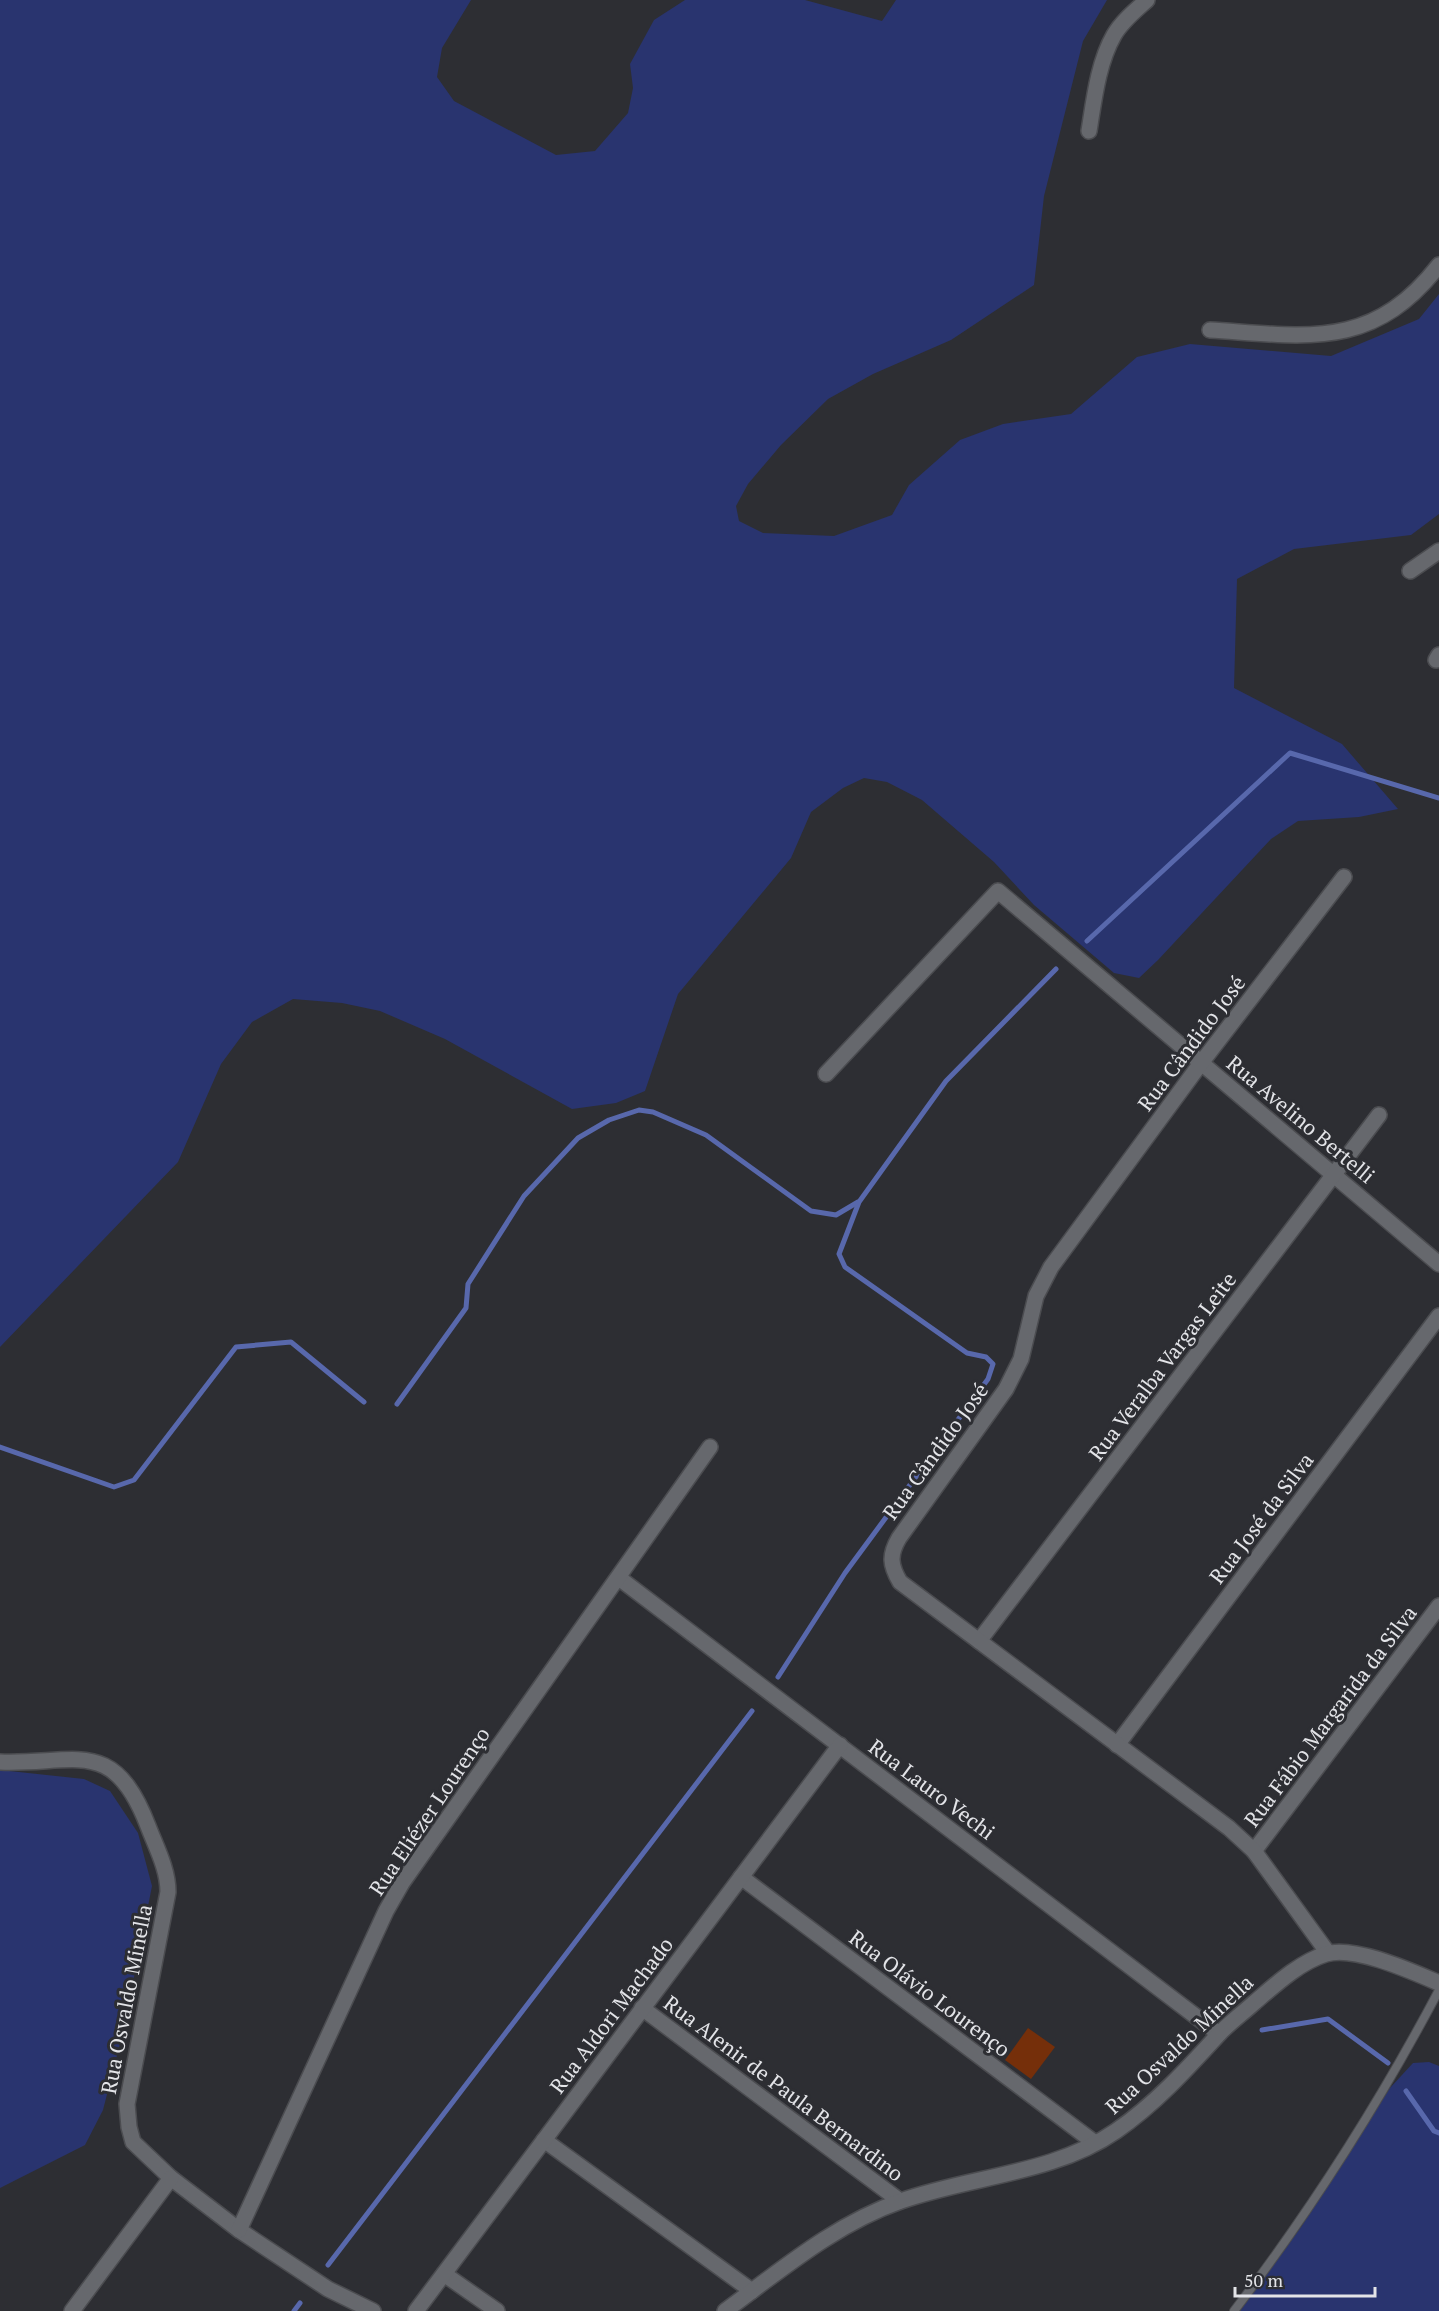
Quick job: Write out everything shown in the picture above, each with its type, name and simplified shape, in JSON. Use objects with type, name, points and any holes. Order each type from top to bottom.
[{"type":"street","points":[[1089,132],[1096,89],[1108,48],[1115,33],[1147,0]]},
{"type":"street","points":[[1210,330],[1296,336],[1328,335],[1352,330],[1382,318],[1403,304],[1439,265]]},
{"type":"street","points":[[1410,571],[1439,551]]},
{"type":"street","name":"Rua Cândido José","points":[[1328,1953],[1254,1851],[1229,1828],[900,1582],[890,1560],[892,1548],[1006,1389],[1022,1359],[1036,1296],[1051,1267],[1201,1063],[1344,877]]},
{"type":"street","name":"Rua Avelino Bertelli","points":[[825,1074],[998,891],[1439,1264]]},
{"type":"street","name":"Rua Veralba Vargas Leite","points":[[979,1641],[1379,1115]]},
{"type":"street","name":"Rua José da Silva","points":[[1117,1744],[1439,1316]]},
{"type":"street","name":"Rua Eliézer Lourenço","points":[[239,2230],[386,1911],[402,1882],[710,1447]]},
{"type":"street","name":"Rua Lauro Vechi","points":[[619,1578],[1219,2034]]},
{"type":"street","name":"Rua Fábio Margarida da Silva","points":[[1254,1851],[1439,1606]]},
{"type":"street","name":"Rua Aldori Machado","points":[[416,2311],[840,1745]]},
{"type":"street","name":"Rua Osvaldo Minella","points":[[0,1762],[70,1758],[100,1764],[124,1780],[142,1810],[166,1874],[168,1892],[129,2089],[127,2114],[133,2142],[171,2178],[239,2230],[328,2289],[373,2311]]},
{"type":"street","name":"Rua Olávio Lourenço","points":[[741,1877],[1095,2143]]},
{"type":"street","points":[[1328,1953],[1354,1954],[1378,1960],[1439,1983]]},
{"type":"street","name":"Rua Osvaldo Minella","points":[[725,2311],[845,2226],[900,2201],[949,2186],[1041,2164],[1095,2143],[1115,2132],[1159,2097],[1219,2034],[1284,1978],[1328,1953]]},
{"type":"street","name":"Rua Alenir de Paula Bernardino","points":[[642,2008],[900,2201]]},
{"type":"street","points":[[544,2140],[752,2291]]},
{"type":"street","points":[[72,2311],[171,2178]]},
{"type":"street","points":[[444,2274],[497,2311]]},
{"type":"lane","points":[[1234,2311],[1292,2231],[1365,2120],[1403,2058],[1439,1990]]},
{"type":"shaded area","points":[[0,0],[471,0],[442,48],[437,77],[454,101],[556,155],[595,151],[628,113],[633,88],[630,64],[654,20],[685,0],[805,0],[882,21],[896,0],[1107,0],[1083,41],[1044,196],[1034,285],[951,340],[873,374],[828,399],[781,445],[748,484],[736,506],[739,521],[763,533],[834,536],[892,515],[909,485],[960,440],[1003,424],[1071,414],[1137,357],[1190,344],[1331,356],[1419,319],[1439,294],[1439,514],[1411,535],[1294,549],[1237,579],[1234,688],[1342,744],[1398,809],[1359,817],[1298,821],[1271,839],[1139,978],[1114,973],[1034,905],[994,862],[922,800],[887,782],[864,778],[843,788],[811,812],[791,858],[678,994],[645,1091],[616,1103],[572,1109],[445,1039],[380,1011],[342,1003],[293,999],[252,1022],[221,1064],[178,1162],[0,1347]]},
{"type":"shaded area","points":[[0,1770],[84,1779],[110,1791],[138,1833],[152,1886],[124,2028],[103,2110],[85,2145],[0,2188]]},
{"type":"shaded area","points":[[1429,2062],[1439,2066],[1439,2311],[1240,2311],[1301,2227],[1390,2088],[1413,2063]]},
{"type":"building","points":[[1028,2028],[1055,2047],[1031,2079],[1005,2060]]},
{"type":"waterway","points":[[1087,941],[1290,753],[1439,798]]},
{"type":"waterway","points":[[778,1677],[845,1573],[988,1379],[993,1364],[986,1357],[967,1353],[845,1267],[839,1254],[859,1202],[946,1081],[1056,969]]},
{"type":"waterway","points":[[397,1404],[466,1308],[468,1284],[524,1196],[578,1138],[609,1120],[639,1110],[653,1112],[706,1135],[811,1211],[836,1215],[858,1202]]},
{"type":"waterway","points":[[0,1447],[114,1487],[134,1480],[236,1347],[291,1342],[364,1402]]},
{"type":"waterway","points":[[328,2265],[752,1711]]},
{"type":"waterway","points":[[1262,2030],[1328,2019],[1388,2063]]},
{"type":"waterway","points":[[1406,2091],[1434,2131],[1439,2133]]},
{"type":"waterway","points":[[294,2311],[300,2303]]}]
